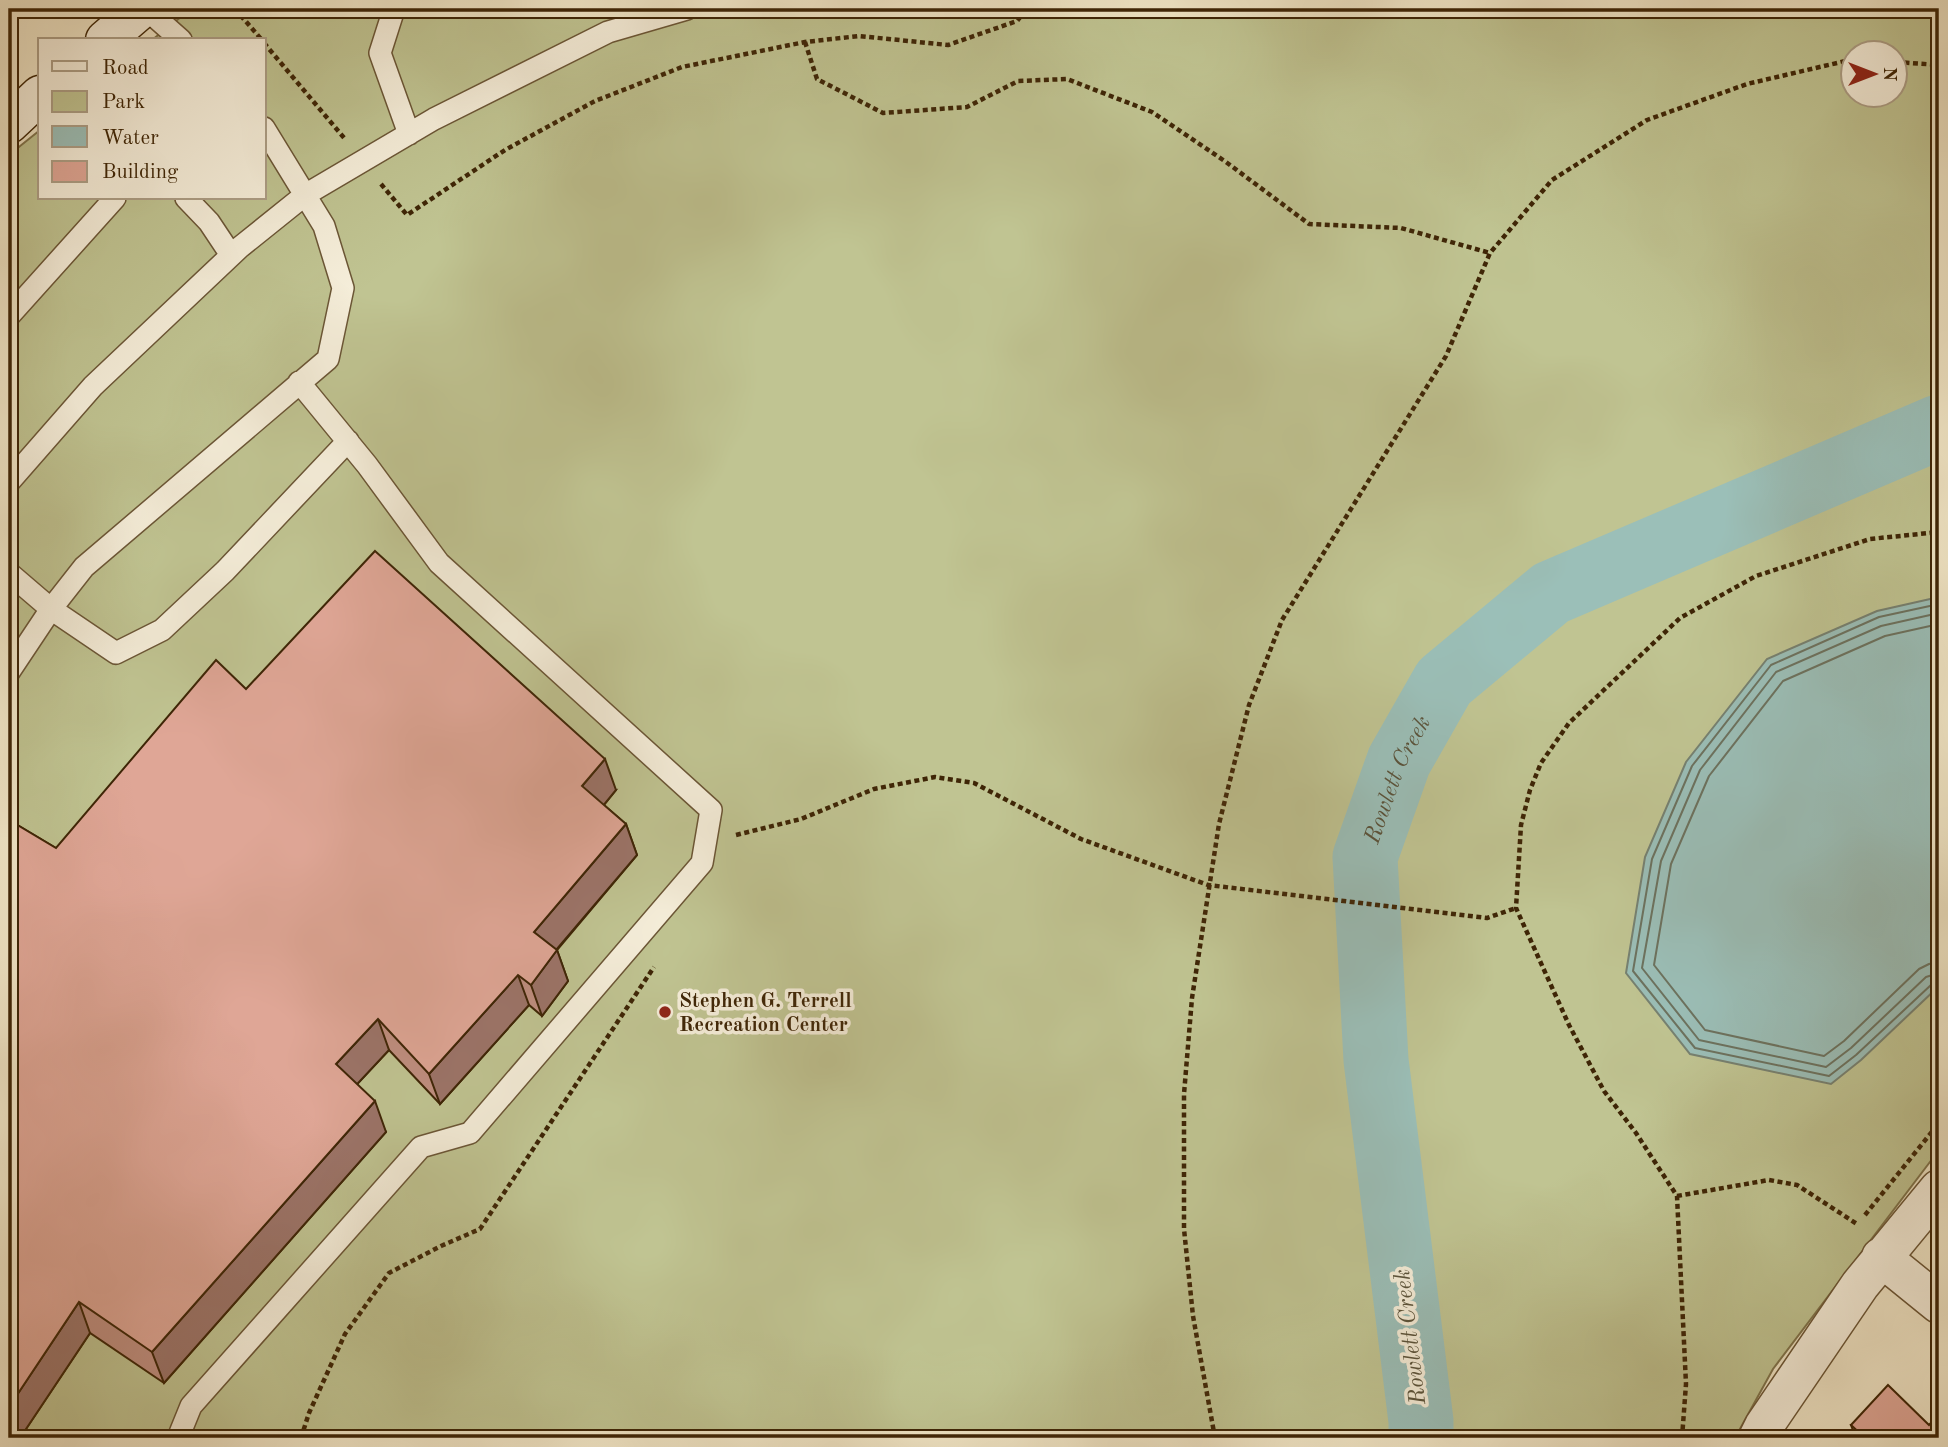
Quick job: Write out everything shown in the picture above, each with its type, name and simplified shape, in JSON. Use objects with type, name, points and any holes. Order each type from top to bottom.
[{"type":"street","points":[[107,38],[144,9]]},
{"type":"street","points":[[9,124],[38,97]]},
{"type":"street","points":[[1758,1438],[1881,1257],[1939,1189]]},
{"type":"street","points":[[1881,1257],[1939,1304]]},
{"type":"lane","points":[[144,9],[179,38]]},
{"type":"lane","points":[[394,9],[380,54],[409,134]]},
{"type":"lane","points":[[9,482],[93,386],[232,255],[305,195],[434,119],[608,32],[687,9]]},
{"type":"lane","points":[[9,672],[51,609],[84,567],[328,359],[343,288],[324,226],[266,131]]},
{"type":"lane","points":[[9,316],[113,200]]},
{"type":"lane","points":[[188,200],[209,222],[232,255]]},
{"type":"lane","points":[[178,1438],[191,1406],[421,1147],[470,1133],[702,863],[711,810],[439,563],[299,382]]},
{"type":"lane","points":[[9,573],[51,609],[116,653],[162,630],[225,571],[348,442]]},
{"type":"path","points":[[235,9],[260,38]]},
{"type":"path","points":[[266,46],[407,215],[505,150],[595,102],[682,67],[806,42],[859,36],[948,45],[1017,21],[1027,9]]},
{"type":"path","points":[[806,42],[817,79],[883,113],[967,107],[1018,81],[1067,79],[1152,112],[1226,162],[1309,224],[1401,228],[1490,253]]},
{"type":"path","points":[[1214,1438],[1193,1316],[1184,1229],[1184,1094],[1192,998],[1208,885],[1232,764],[1248,705],[1282,620],[1446,356],[1490,253],[1552,180],[1647,120],[1747,84],[1840,62]]},
{"type":"path","points":[[1910,63],[1939,65]]},
{"type":"path","points":[[1682,1438],[1686,1384],[1677,1196],[1636,1133],[1604,1091],[1569,1024],[1516,908],[1521,825],[1530,790],[1541,763],[1569,723],[1680,618],[1756,576],[1870,539],[1939,532]]},
{"type":"path","points":[[702,863],[738,834],[801,819],[874,789],[935,777],[974,783],[1081,839],[1208,885],[1488,918],[1516,908]]},
{"type":"path","points":[[301,1438],[309,1413],[345,1334],[389,1273],[480,1229],[660,959]]},
{"type":"path","points":[[1677,1196],[1769,1180],[1797,1185],[1857,1224]]},
{"type":"green space","name":"Stephen G. Terrell Recreation Center","points":[[191,9],[1939,9],[1939,1150],[1773,1369],[1735,1438],[9,1438],[9,155],[38,132],[38,200],[266,200],[266,38],[155,38]]},
{"type":"water","points":[[1939,597],[1939,986],[1861,1060],[1831,1084],[1690,1054],[1626,973],[1645,857],[1686,762],[1767,659],[1877,611]]},
{"type":"building","points":[[375,551],[605,759],[582,786],[626,824],[534,932],[557,950],[531,985],[518,975],[429,1074],[378,1019],[336,1064],[375,1101],[152,1352],[79,1302],[9,1407],[9,820],[56,848],[216,660],[246,689]]},
{"type":"building","points":[[1888,1385],[1929,1425],[1939,1414],[1939,1438],[1865,1438],[1851,1425]]},
{"type":"waterway","name":"Rowlett Creek","points":[[1421,1438],[1376,1060],[1365,857],[1399,761],[1444,682],[1551,593],[1939,427]]},
{"type":"place","name":"Stephen G. Terrell Recreation Center","points":[[665,1012]]}]
